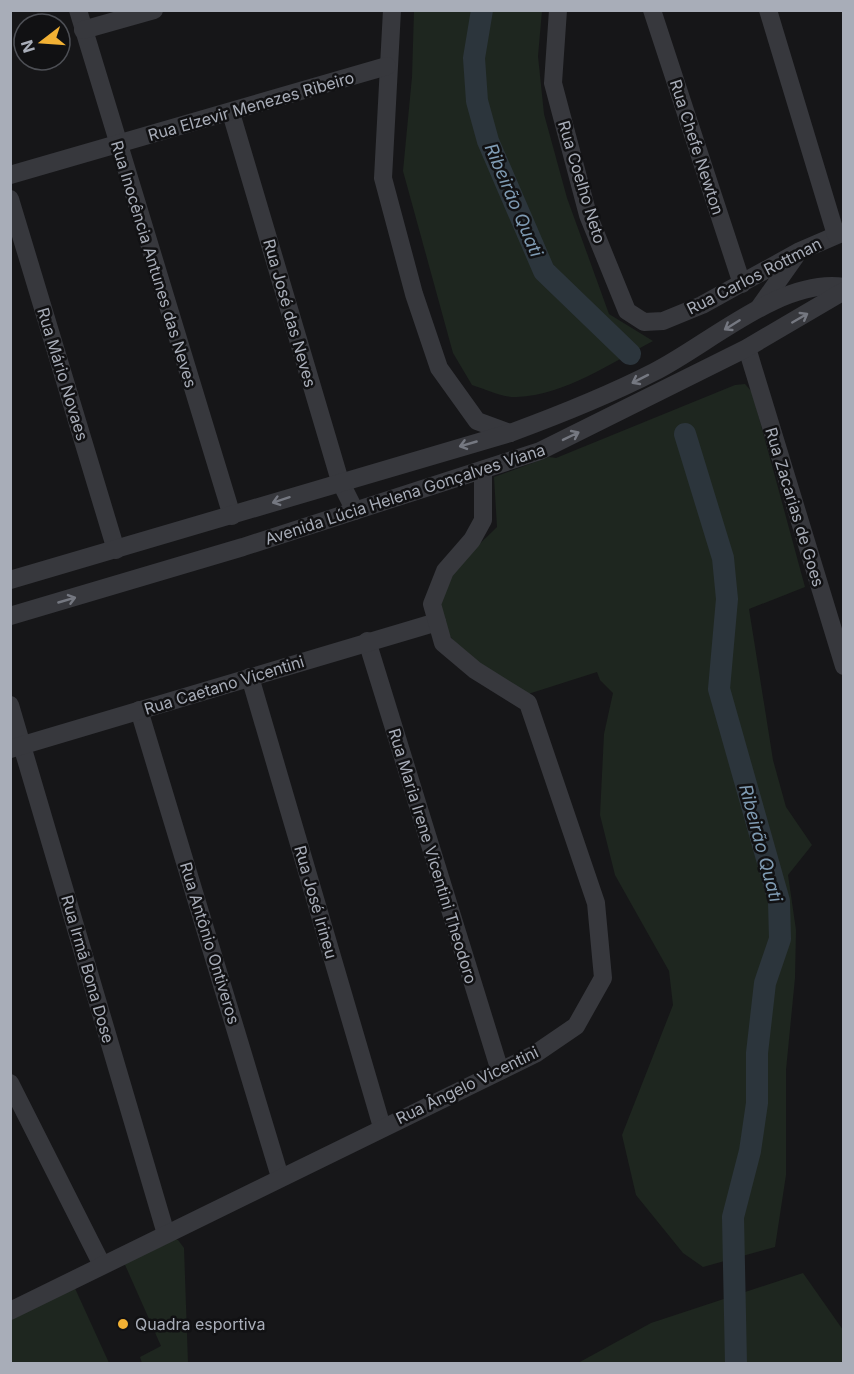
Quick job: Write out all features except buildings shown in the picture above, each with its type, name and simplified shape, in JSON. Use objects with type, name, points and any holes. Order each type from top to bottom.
[{"type":"street","name":"Rua Inocência Antunes das Neves","points":[[78,10],[232,516]]},
{"type":"street","points":[[83,30],[154,10]]},
{"type":"street","points":[[392,10],[387,66],[383,178],[414,294],[439,368],[477,422],[510,433]]},
{"type":"street","name":"Rua Coelho Neto","points":[[558,10],[553,83],[588,215],[627,311],[644,322],[663,321]]},
{"type":"street","name":"Rua Chefe Newton","points":[[652,10],[742,284]]},
{"type":"street","points":[[768,10],[840,233]]},
{"type":"street","name":"Rua Elzevir Menezes Ribeiro","points":[[10,175],[231,113],[387,66]]},
{"type":"street","name":"Rua José das Neves","points":[[231,113],[340,482],[355,511]]},
{"type":"street","name":"Rua Mário Novaes","points":[[10,199],[116,550]]},
{"type":"street","name":"Rua Carlos Rottman","points":[[663,321],[742,284],[800,251],[840,233]]},
{"type":"street","points":[[758,309],[800,251]]},
{"type":"street","name":"Avenida Lúcia Helena Gonçalves Viana","points":[[10,580],[510,433],[602,398],[677,360],[758,309],[808,287],[826,284],[843,289]]},
{"type":"street","name":"Avenida Lúcia Helena Gonçalves Viana","points":[[11,615],[355,511],[540,451],[747,348],[843,289]]},
{"type":"street","name":"Rua Zacarias de Goes","points":[[747,348],[843,666]]},
{"type":"street","name":"Rua Ângelo Vicentini","points":[[10,1311],[535,1054],[576,1026],[603,978],[597,903],[528,703],[475,670],[443,643],[432,604],[445,571],[472,540],[483,520],[483,470]]},
{"type":"street","name":"Rua Caetano Vicentini","points":[[17,747],[437,622]]},
{"type":"street","name":"Rua Maria Irene Vicentini Theodoro","points":[[367,641],[500,1071]]},
{"type":"street","name":"Rua José Irineu","points":[[250,676],[382,1127]]},
{"type":"street","name":"Rua Irmã Bona Dose","points":[[10,705],[17,747],[166,1234]]},
{"type":"street","name":"Rua Antônio Ontiveros","points":[[139,710],[280,1177]]},
{"type":"street","points":[[10,1083],[102,1265]]},
{"type":"shaded area","points":[[414,11],[542,11],[538,56],[544,114],[567,198],[609,314],[653,341],[587,377],[535,395],[506,396],[472,385],[453,353],[403,171],[412,77]]},
{"type":"shaded area","points":[[745,384],[752,392],[805,587],[749,609],[773,760],[786,807],[812,845],[788,875],[796,930],[795,978],[786,1070],[786,1175],[775,1247],[703,1267],[683,1253],[636,1195],[622,1135],[673,1005],[669,971],[615,875],[600,815],[604,734],[613,693],[600,680],[597,672],[525,695],[471,658],[458,646],[444,624],[439,607],[446,582],[497,527],[494,477],[549,457],[556,458],[735,385]]},
{"type":"shaded area","points":[[167,1236],[178,1240],[184,1248],[188,1363],[142,1363],[140,1357],[161,1346],[122,1258]]},
{"type":"shaded area","points":[[803,1273],[843,1330],[843,1363],[578,1363],[651,1323]]},
{"type":"shaded area","points":[[73,1284],[109,1363],[11,1364],[11,1315]]},
{"type":"waterway","name":"Ribeirão Quati","points":[[482,10],[474,58],[477,101],[488,141],[544,271],[630,354]]},
{"type":"waterway","name":"Ribeirão Quati","points":[[685,434],[723,558],[727,599],[719,689],[779,901],[780,939],[765,983],[757,1053],[757,1103],[750,1151],[733,1217],[736,1364]]},
{"type":"place","name":"Quadra esportiva","points":[[123,1324]]}]
